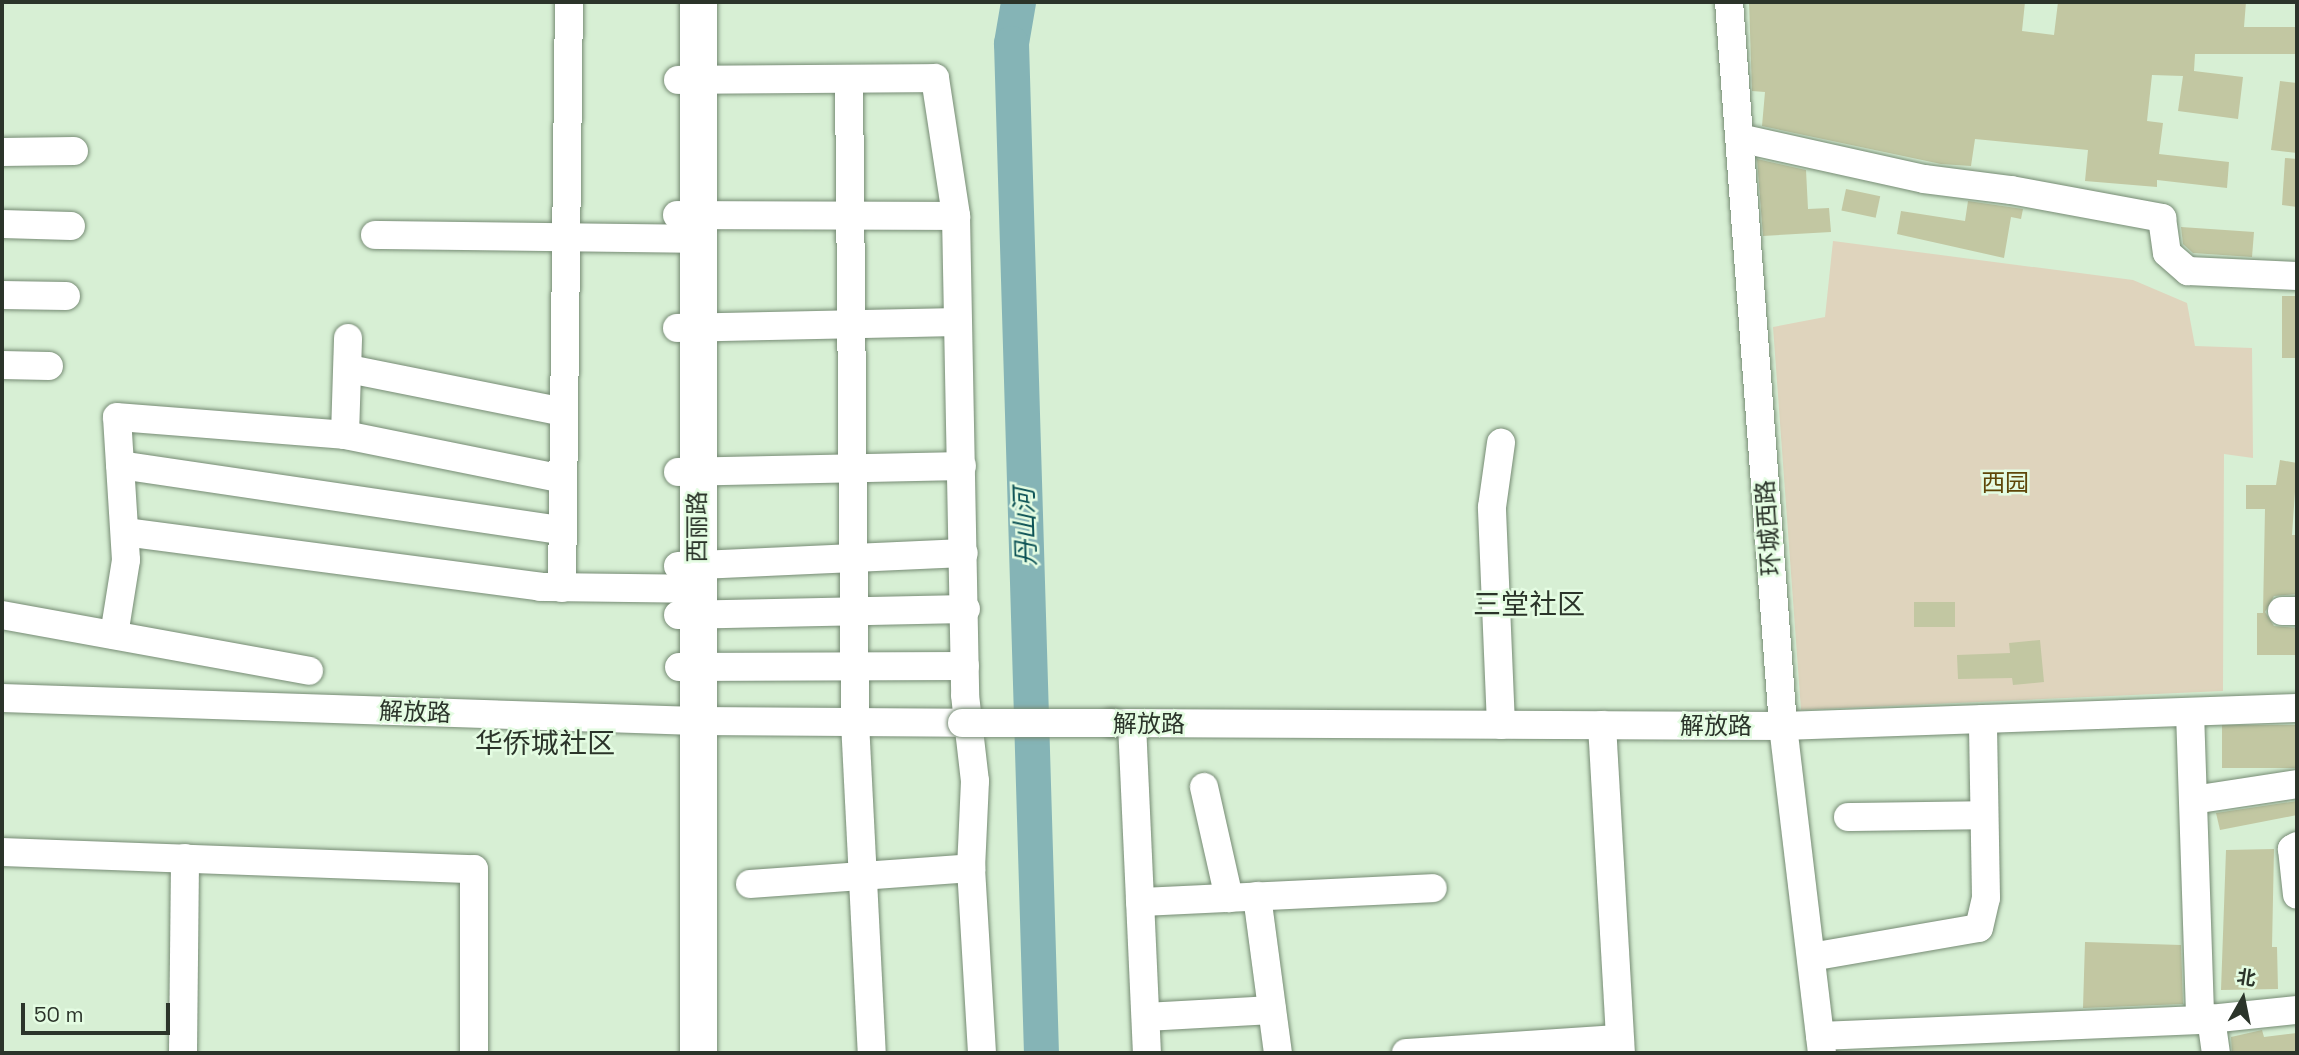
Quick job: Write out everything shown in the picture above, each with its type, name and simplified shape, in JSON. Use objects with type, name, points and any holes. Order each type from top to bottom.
[{"type":"main road","name":"西丽路","points":[[679,2],[688,80]]},
{"type":"main road","name":"西丽路","points":[[680,1053],[688,721],[688,80],[698,2]]},
{"type":"main road","name":"西丽路","points":[[688,721],[698,1053]]},
{"type":"street","points":[[562,588],[569,2]]},
{"type":"street","name":"环城西路","points":[[1729,2],[1783,726],[1821,1045]]},
{"type":"street","points":[[688,80],[935,78],[956,216],[956,322],[966,609],[965,666],[975,780],[971,868],[982,1053]]},
{"type":"street","points":[[849,79],[855,722],[872,1053]]},
{"type":"street","points":[[1739,138],[1924,179],[2162,218],[2167,253],[2188,271],[2297,276]]},
{"type":"street","points":[[2,152],[74,151]]},
{"type":"street","points":[[374,235],[566,237],[850,215],[956,216]]},
{"type":"street","points":[[2,225],[71,226]]},
{"type":"street","points":[[2,295],[66,296]]},
{"type":"street","points":[[686,328],[956,322]]},
{"type":"street","points":[[345,435],[348,338]]},
{"type":"street","points":[[2,365],[49,366]]},
{"type":"street","points":[[349,369],[564,412]]},
{"type":"street","points":[[114,635],[126,560],[117,416],[345,435],[563,479]]},
{"type":"street","points":[[1501,443],[1492,508],[1501,725]]},
{"type":"street","points":[[120,465],[562,530]]},
{"type":"street","points":[[687,471],[962,466]]},
{"type":"street","points":[[125,532],[562,588],[688,590],[854,611],[966,609]]},
{"type":"street","points":[[688,590],[853,558],[964,553]]},
{"type":"street","points":[[2,615],[309,671]]},
{"type":"street","points":[[688,668],[965,666]]},
{"type":"street","name":"解放路","points":[[2,698],[688,721],[962,723],[1783,726],[2297,708]]},
{"type":"street","points":[[2190,712],[2206,1019],[2216,1053]]},
{"type":"street","points":[[1811,957],[1979,928],[1986,898],[1983,719]]},
{"type":"street","points":[[1122,723],[1140,902],[1147,1053]]},
{"type":"street","points":[[1406,1053],[1620,1046],[1602,725]]},
{"type":"street","points":[[2193,800],[2297,784]]},
{"type":"street","points":[[1204,787],[1229,898]]},
{"type":"street","points":[[1848,817],[1984,815]]},
{"type":"street","points":[[2297,846],[2292,849],[2297,895]]},
{"type":"street","points":[[2,852],[474,869],[474,1053]]},
{"type":"street","points":[[184,1053],[186,858]]},
{"type":"street","points":[[750,884],[971,868]]},
{"type":"street","points":[[1140,902],[1433,888]]},
{"type":"street","points":[[1257,896],[1278,1053]]},
{"type":"street","points":[[1146,1017],[1272,1010]]},
{"type":"street","points":[[1821,1045],[2206,1019],[2297,1010]]},
{"type":"green space","name":"西园","points":[[1833,241],[2133,280],[2187,303],[2195,346],[2252,348],[2253,458],[2224,454],[2223,691],[1801,710],[1773,327],[1825,317]]},
{"type":"building","points":[[1749,2],[2025,2],[2022,31],[2054,35],[2058,2],[2246,2],[2244,27],[2296,27],[2296,54],[2195,54],[2194,71],[2243,77],[2238,119],[2178,111],[2183,76],[2152,75],[2147,121],[2163,123],[2159,154],[2229,162],[2227,188],[2157,180],[2157,187],[2085,181],[2088,150],[1975,139],[1971,166],[1941,164],[1762,126],[1765,92],[1752,91]]},
{"type":"building","points":[[2280,81],[2297,83],[2297,153],[2271,150]]},
{"type":"building","points":[[2285,158],[2297,159],[2297,207],[2282,205]]},
{"type":"building","points":[[1757,159],[1806,170],[1808,209],[1829,208],[1831,232],[1763,236]]},
{"type":"building","points":[[1846,189],[1880,196],[1876,218],[1841,211]]},
{"type":"building","points":[[1968,201],[2023,209],[2021,219],[2011,217],[2004,258],[1897,234],[1901,211],[1965,221]]},
{"type":"building","points":[[2181,227],[2254,232],[2252,257],[2193,253],[2183,244]]},
{"type":"building","points":[[2282,296],[2297,296],[2297,358],[2282,358]]},
{"type":"building","points":[[2280,460],[2297,463],[2292,535],[2297,535],[2297,594],[2274,596],[2265,612],[2274,626],[2297,628],[2297,655],[2257,655],[2257,613],[2263,613],[2265,509],[2246,509],[2246,485],[2276,485]]},
{"type":"building","points":[[1914,602],[1955,602],[1955,627],[1914,627]]},
{"type":"building","points":[[2040,640],[2044,682],[2013,685],[2012,678],[1958,679],[1957,655],[2010,653],[2009,643]]},
{"type":"building","points":[[2222,725],[2297,725],[2297,768],[2222,768]]},
{"type":"building","points":[[2297,801],[2297,815],[2220,830],[2216,813]]},
{"type":"building","points":[[2274,849],[2272,947],[2277,947],[2278,989],[2221,990],[2226,850]]},
{"type":"building","points":[[2085,942],[2181,945],[2183,1004],[2083,1008]]},
{"type":"building","points":[[2262,1030],[2264,1037],[2297,1033],[2297,1053],[2232,1053],[2231,1037]]},
{"type":"waterway","name":"丹山河","points":[[1018,2],[1011,43],[1041,1053]]},
{"type":"district","name":"三堂社区","points":[[1529,604]]},
{"type":"district","name":"华侨城社区","points":[[545,743]]}]
